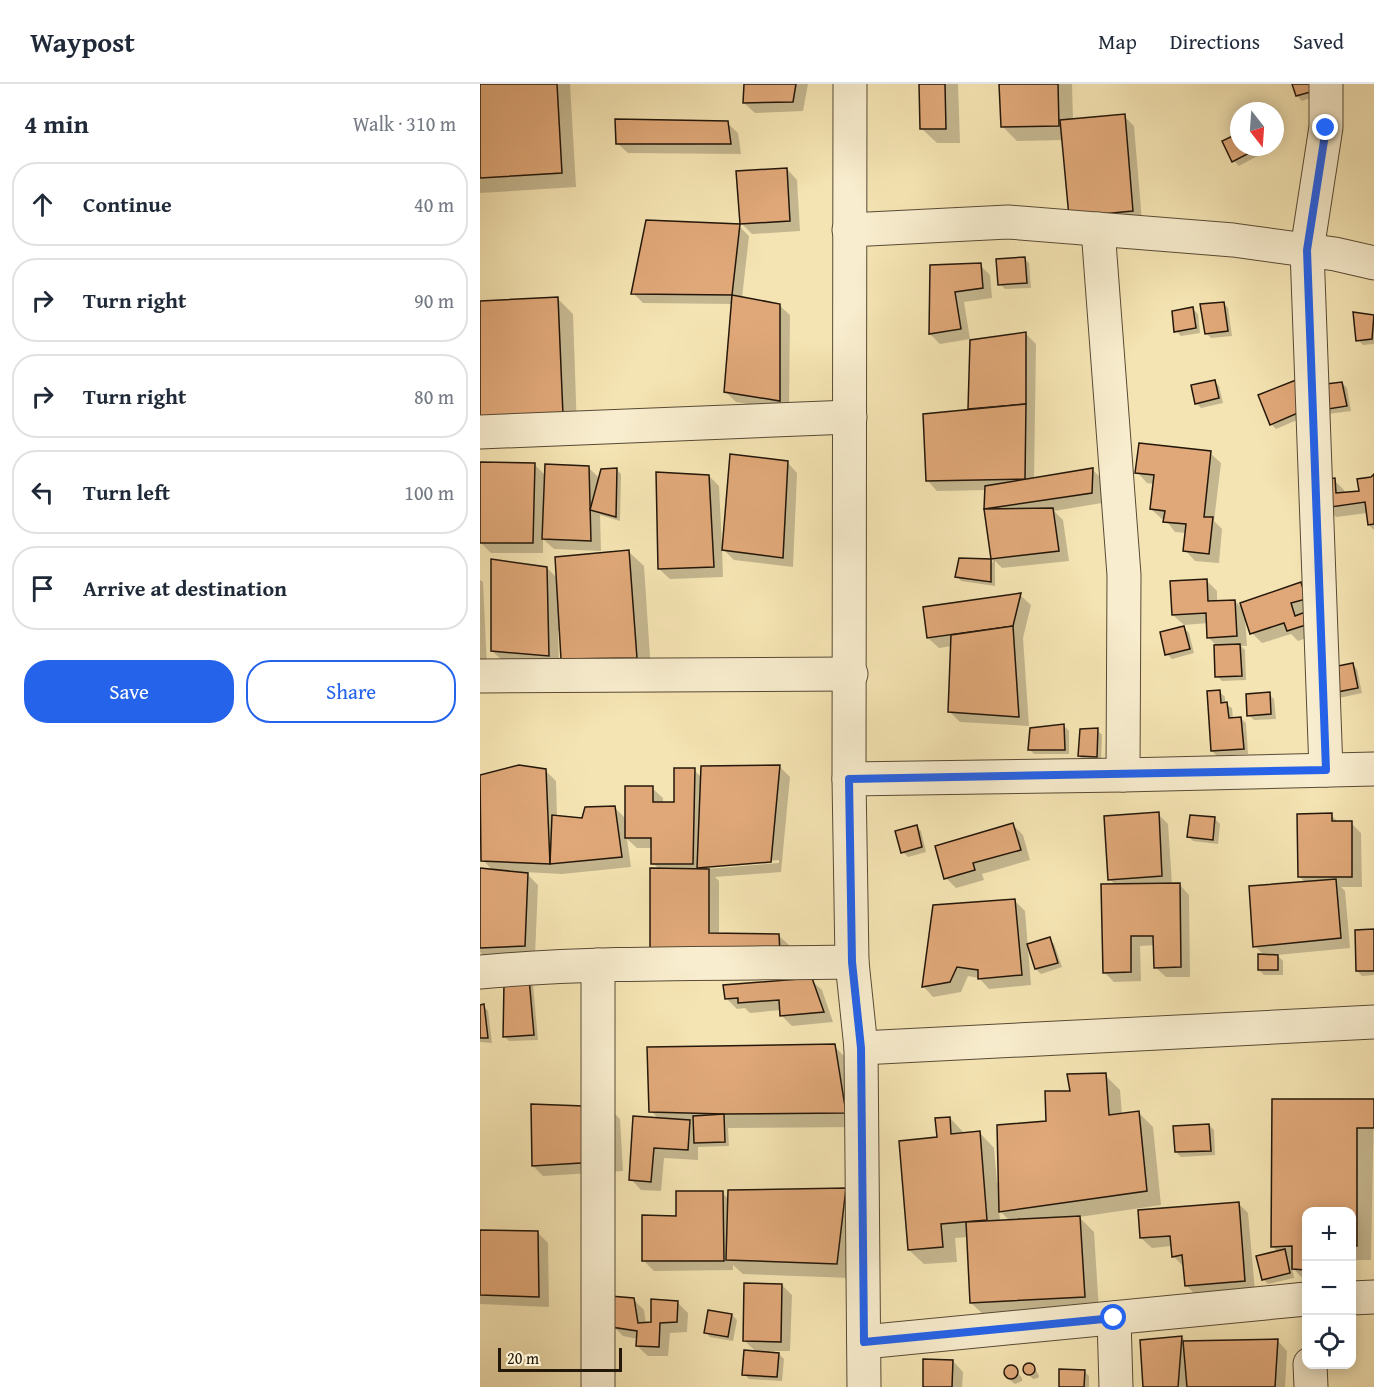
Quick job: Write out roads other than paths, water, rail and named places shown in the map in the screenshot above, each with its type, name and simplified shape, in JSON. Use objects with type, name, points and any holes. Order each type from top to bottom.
[{"type":"street","points":[[850,84],[851,674],[849,779],[852,962],[861,1048],[864,1387]]},
{"type":"street","points":[[1326,84],[1326,128],[1307,250],[1326,770]]},
{"type":"street","points":[[849,230],[1008,222],[1233,240],[1335,254],[1374,263]]},
{"type":"street","points":[[1098,229],[1124,574],[1123,775]]},
{"type":"street","points":[[480,432],[850,417]]},
{"type":"street","points":[[480,676],[851,674]]},
{"type":"street","points":[[849,779],[1374,769]]},
{"type":"street","points":[[480,972],[598,965],[852,962]]},
{"type":"street","points":[[598,965],[598,1387]]},
{"type":"street","points":[[861,1048],[1374,1022]]},
{"type":"street","points":[[1356,1298],[1374,1297]]},
{"type":"street","points":[[864,1342],[1302,1299]]},
{"type":"street","points":[[1114,1318],[1116,1387]]},
{"type":"street","points":[[1311,1369],[1311,1387]]}]
